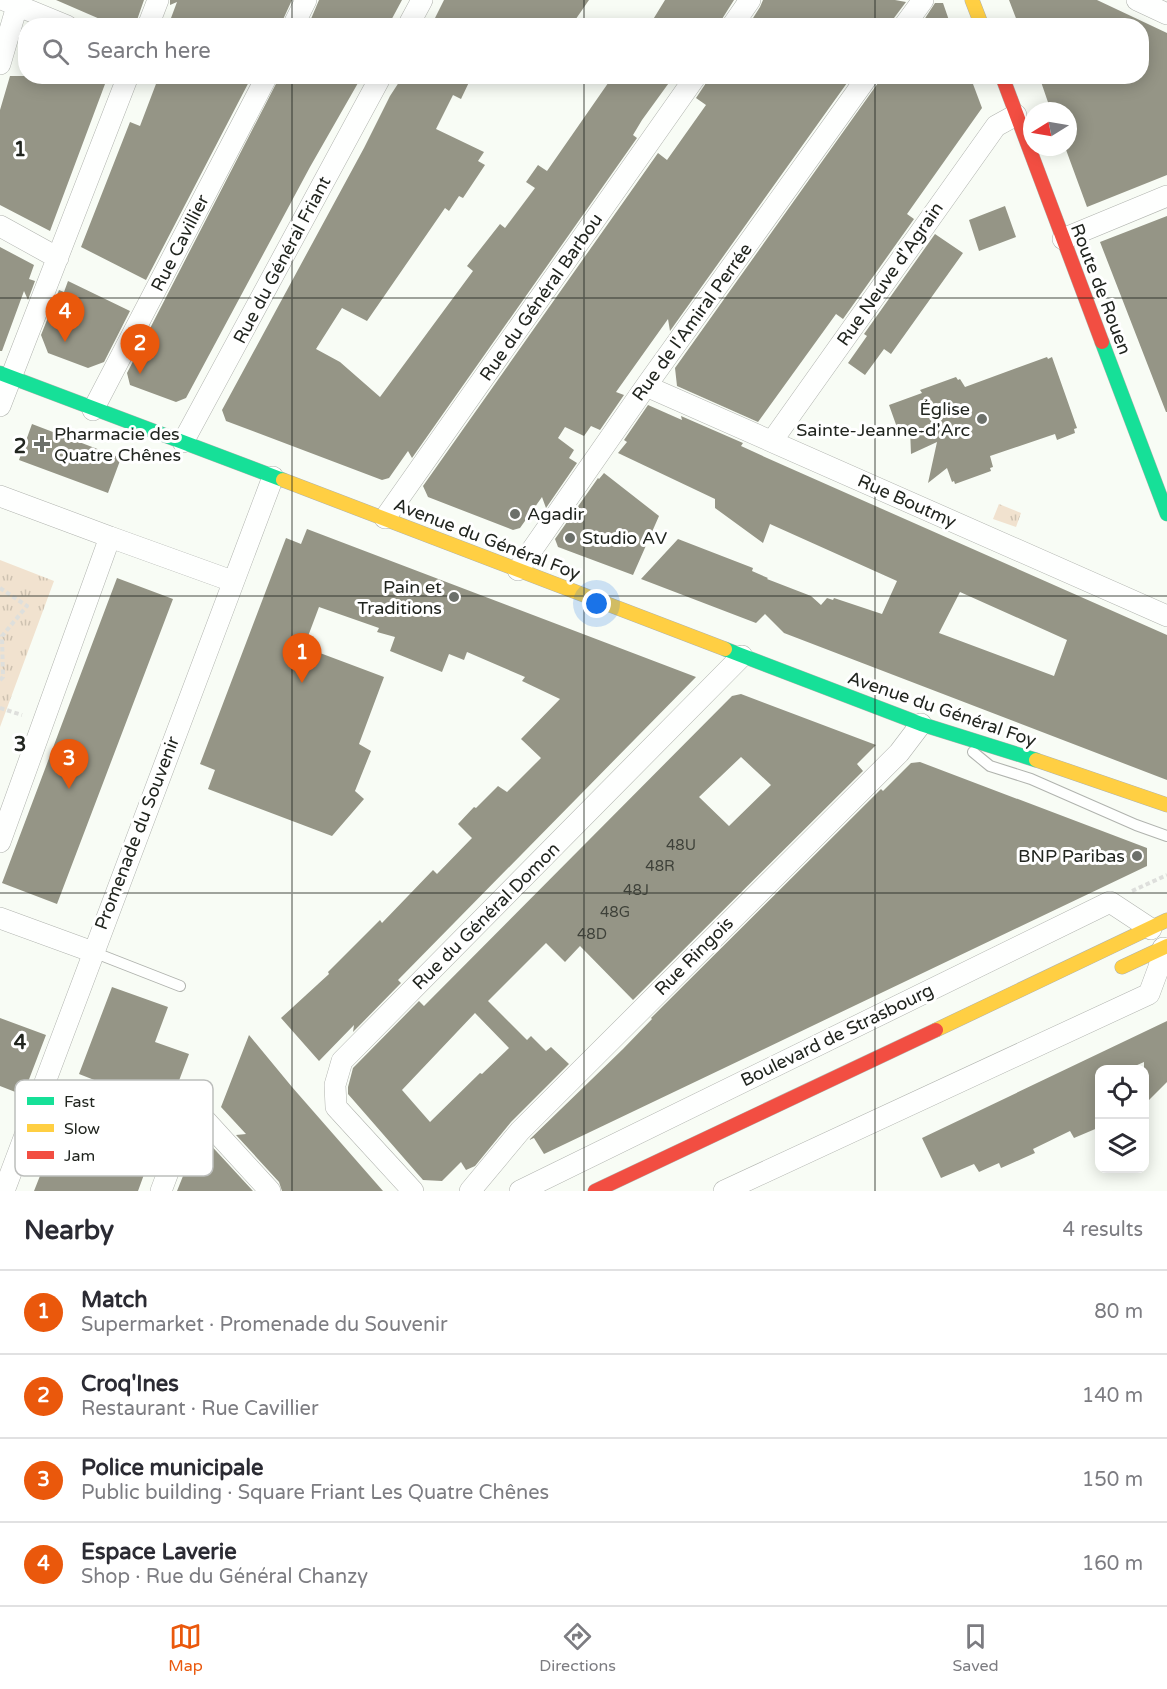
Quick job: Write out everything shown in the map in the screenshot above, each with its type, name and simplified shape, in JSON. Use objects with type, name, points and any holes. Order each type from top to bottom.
[{"type":"main road","points":[[972,0],[979,18]]},
{"type":"main road","name":"Route de Rouen","points":[[1005,84],[1167,513]]},
{"type":"main road","name":"Avenue du Général Foy","points":[[6,375],[93,410],[386,518],[921,724],[1006,749],[1167,805]]},
{"type":"main road","name":"Boulevard de Strasbourg","points":[[595,1191],[1159,925]]},
{"type":"main road","points":[[1108,974],[1165,947]]},
{"type":"street","points":[[151,18],[158,0]]},
{"type":"street","points":[[297,18],[306,0]]},
{"type":"street","points":[[412,18],[422,0]]},
{"type":"street","points":[[738,18],[750,0]]},
{"type":"street","points":[[910,18],[923,0]]},
{"type":"street","points":[[1137,0],[1167,14]]},
{"type":"street","points":[[0,64],[10,3],[48,18]]},
{"type":"street","points":[[0,406],[6,375],[58,258],[125,84]]},
{"type":"street","name":"Rue Cavillier","points":[[93,410],[263,84]]},
{"type":"street","name":"Rue du Général Friant","points":[[183,442],[377,84]]},
{"type":"street","name":"Rue du Général Barbou","points":[[386,518],[690,84]]},
{"type":"street","name":"Rue de l'Amiral Perrée","points":[[518,570],[646,386],[862,84]]},
{"type":"street","name":"Rue Neuve d'Agrain","points":[[772,441],[996,126],[1016,115]]},
{"type":"street","points":[[1063,239],[1167,196]]},
{"type":"street","points":[[0,226],[58,258]]},
{"type":"street","name":"Rue Boutmy","points":[[646,386],[1167,616]]},
{"type":"street","name":"Promenade du Souvenir","points":[[45,1080],[273,477]]},
{"type":"street","points":[[0,496],[232,581]]},
{"type":"street","points":[[0,842],[110,537]]},
{"type":"street","name":"Rue du Général Domon","points":[[413,1191],[336,1107],[335,1085],[342,1061],[742,656]]},
{"type":"street","name":"Rue Ringois","points":[[470,1191],[520,1131],[899,753],[921,724]]},
{"type":"street","name":"Boulevard de Strasbourg","points":[[520,1191],[1110,902],[1159,925]]},
{"type":"street","points":[[0,918],[93,952]]},
{"type":"street","points":[[724,1191],[1149,994],[1165,947]]},
{"type":"street","points":[[213,1129],[270,1191]]},
{"type":"street","name":"Promenade du Souvenir","points":[[4,1191],[15,1161]]},
{"type":"street","points":[[160,1191],[166,1176]]},
{"type":"lane","points":[[949,733],[990,766],[1031,779],[1136,825],[1167,836]]},
{"type":"lane","points":[[93,952],[180,986]]},
{"type":"path","points":[[0,588],[27,606],[2,636],[3,677],[0,680]]},
{"type":"path","points":[[1110,902],[1167,875]]},
{"type":"green space","points":[[999,504],[1021,513],[1016,527],[993,519]]},
{"type":"green space","points":[[0,560],[54,581],[0,727]]},
{"type":"building","points":[[56,0],[144,0],[138,18],[98,18]]},
{"type":"building","points":[[170,0],[292,0],[284,18],[171,18],[177,2],[170,5]]},
{"type":"building","points":[[319,0],[402,0],[392,18],[311,18]]},
{"type":"building","points":[[444,0],[589,0],[577,18],[435,18]]},
{"type":"building","points":[[665,0],[734,0],[723,18],[654,18]]},
{"type":"building","points":[[763,0],[895,0],[906,2],[894,18],[753,18]]},
{"type":"building","points":[[1009,0],[1097,0],[1135,18],[1016,18]]},
{"type":"building","points":[[935,3],[943,3],[948,18],[925,18]]},
{"type":"building","points":[[1149,25],[1167,33],[1167,175],[1087,207],[1068,156],[1077,156],[1077,102],[1048,102],[1042,84],[1149,84]]},
{"type":"building","points":[[10,76],[18,76],[18,84],[105,84],[50,231],[0,205],[0,110]]},
{"type":"building","points":[[156,84],[248,84],[146,280],[81,247],[130,122],[140,126]]},
{"type":"building","points":[[276,84],[357,84],[310,167],[186,398],[176,402],[130,385],[127,373]]},
{"type":"building","points":[[398,84],[468,84],[461,99],[453,95],[436,129],[484,152],[478,161],[485,165],[463,198],[459,196],[449,211],[445,208],[367,321],[342,308],[316,349],[340,362],[380,397],[473,271],[467,266],[500,224],[505,228],[535,188],[526,182],[538,165],[547,171],[607,84],[668,84],[633,135],[637,138],[412,458],[408,451],[389,478],[382,480],[226,421],[222,410]]},
{"type":"building","points":[[705,84],[846,84],[670,331],[668,319],[616,392],[624,395],[600,430],[591,426],[584,436],[565,427],[558,438],[574,450],[569,458],[577,463],[546,508],[542,497],[520,528],[513,530],[428,497],[423,486],[658,153],[667,160],[706,105],[696,98]]},
{"type":"building","points":[[877,84],[973,84],[982,108],[907,214],[914,219],[843,319],[836,314],[758,422],[677,386],[675,368]]},
{"type":"building","points":[[1005,206],[1016,237],[979,251],[969,220]]},
{"type":"building","points":[[1167,216],[1167,412],[1166,412],[1100,242]]},
{"type":"building","points":[[935,234],[963,253],[891,354],[884,349],[865,375],[848,363],[867,336],[864,334]]},
{"type":"building","points":[[0,247],[34,265],[29,279],[35,281],[28,300],[24,291],[2,351],[0,351]]},
{"type":"building","points":[[68,281],[130,311],[104,362],[88,368],[48,353],[41,335],[59,290],[64,292]]},
{"type":"building","name":"Église Sainte-Jeanne-d'Arc","points":[[1047,357],[1048,359],[1052,357],[1077,428],[1074,429],[1075,433],[1057,440],[1055,434],[990,456],[993,467],[990,468],[991,471],[955,484],[947,468],[928,483],[937,442],[911,454],[910,429],[899,433],[889,405],[922,393],[920,390],[956,377],[965,387]]},
{"type":"building","points":[[648,405],[682,420],[681,416],[743,443],[741,446],[767,458],[1167,635],[1167,780],[784,633],[765,614],[756,623],[641,579],[678,539],[753,568],[752,571],[767,579],[811,596],[821,605],[827,598],[833,600],[834,598],[882,614],[897,581],[770,524],[763,543],[715,508],[715,499],[618,453],[627,442],[624,440]],"holes":[[[960,592],[1067,640],[1054,676],[939,633]]]},
{"type":"building","points":[[32,424],[121,458],[108,493],[19,460]]},
{"type":"building","points":[[604,473],[659,516],[633,575],[558,547],[555,539],[598,478]]},
{"type":"building","points":[[307,529],[696,677],[398,980],[401,983],[353,1032],[354,1025],[319,1061],[281,1018],[329,974],[328,972],[380,920],[382,923],[433,870],[437,874],[472,838],[458,824],[498,786],[507,792],[541,758],[521,739],[560,699],[522,681],[525,677],[467,652],[464,660],[449,654],[442,672],[390,651],[395,637],[377,632],[379,628],[319,607],[304,647],[384,677],[359,744],[371,751],[355,791],[364,799],[332,836],[208,789],[215,770],[200,764],[286,538],[301,544]]},
{"type":"building","points":[[117,578],[173,599],[57,904],[2,883]]},
{"type":"building","points":[[741,694],[876,745],[857,764],[863,771],[633,1000],[580,946],[565,962],[546,943],[488,1001],[527,1040],[531,1036],[546,1051],[551,1047],[569,1064],[511,1122],[475,1166],[466,1170],[461,1162],[442,1181],[423,1180],[348,1094],[353,1068],[419,1001],[424,1006],[732,696]],"holes":[[[741,757],[771,785],[729,826],[699,797]],[[475,1013],[509,1048],[430,1122],[402,1090]]]},
{"type":"building","points":[[920,762],[1147,848],[1147,866],[544,1154],[534,1138],[529,1140],[623,1049],[651,1018],[881,789],[883,791],[911,763]]},
{"type":"building","points":[[112,987],[168,1007],[155,1042],[189,1054],[179,1080],[94,1080],[79,1074]]},
{"type":"building","points":[[0,1018],[46,1035],[29,1080],[15,1080],[15,1092],[0,1086]]},
{"type":"building","points":[[1167,1021],[1167,1082],[1149,1100],[1149,1065],[1144,1065],[1144,1062],[1137,1065],[1095,1065],[1095,1129],[1074,1138],[1070,1131],[1033,1149],[1035,1153],[1001,1168],[999,1163],[979,1172],[974,1164],[941,1178],[922,1138]]},
{"type":"building","points":[[249,1035],[383,1191],[282,1191],[279,1182],[236,1135],[246,1134],[221,1107]]},
{"type":"building","points":[[213,1148],[253,1191],[177,1191],[183,1176],[213,1176]]},
{"type":"building","points":[[40,1176],[144,1176],[138,1191],[34,1191]]},
{"type":"traffic: fast","points":[[1102,342],[1167,514]]},
{"type":"traffic: fast","points":[[0,373],[283,480]]},
{"type":"traffic: fast","points":[[725,649],[921,724],[1036,760]]},
{"type":"traffic: slow","points":[[972,0],[979,18]]},
{"type":"traffic: slow","points":[[283,480],[725,649]]},
{"type":"traffic: slow","points":[[1036,760],[1167,805]]},
{"type":"traffic: slow","points":[[936,1030],[1167,920]]},
{"type":"traffic: slow","points":[[1122,967],[1167,946]]},
{"type":"traffic: jam","points":[[1005,84],[1102,342]]},
{"type":"traffic: jam","points":[[595,1191],[936,1030]]},
{"type":"place","name":"Espace Laverie","points":[[65,342]]},
{"type":"place","name":"Croq'Ines","points":[[140,374]]},
{"type":"place","name":"Église Sainte-Jeanne-d'Arc","points":[[982,419]]},
{"type":"place","name":"Pharmacie des Quatre Chênes","points":[[42,444]]},
{"type":"place","name":"Agadir","points":[[515,514]]},
{"type":"place","name":"Studio AV","points":[[570,538]]},
{"type":"place","name":"Pain et Traditions","points":[[454,597]]},
{"type":"place","name":"Match","points":[[302,683]]},
{"type":"place","name":"Police municipale","points":[[69,789]]},
{"type":"place","name":"BNP Paribas","points":[[1137,856]]}]
